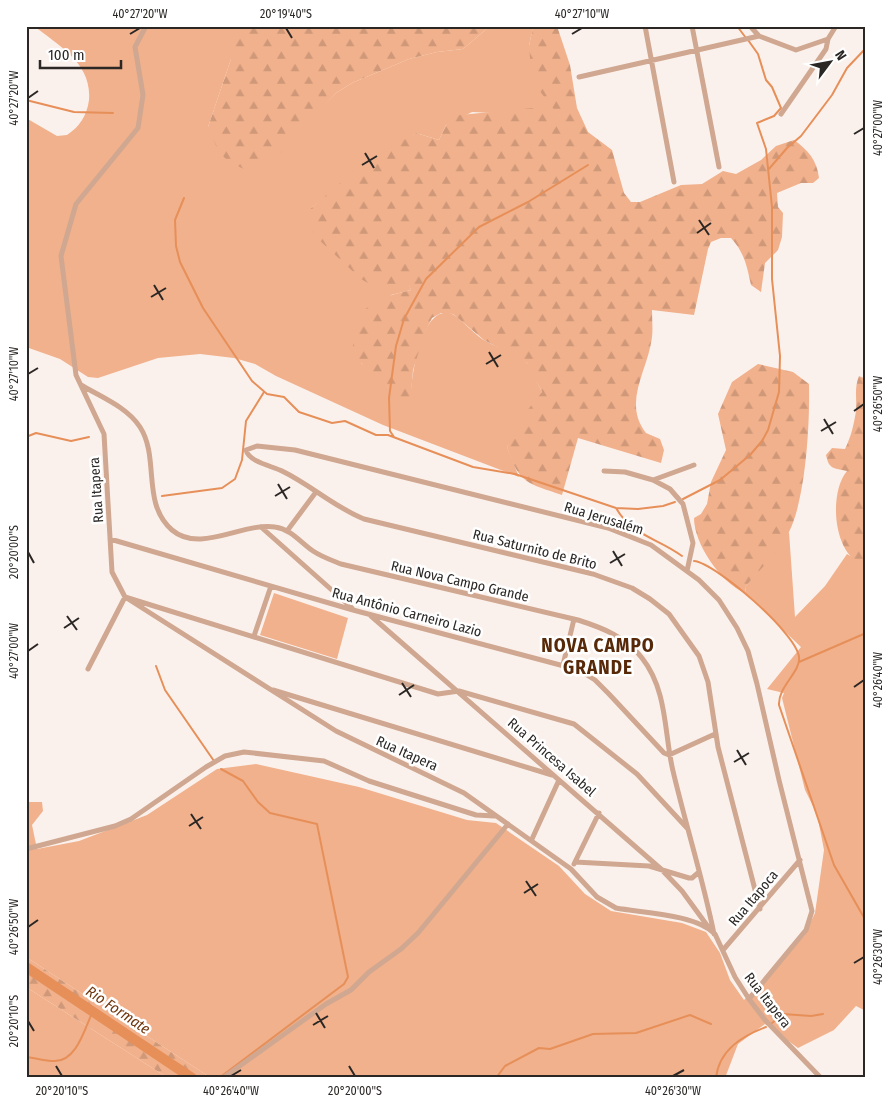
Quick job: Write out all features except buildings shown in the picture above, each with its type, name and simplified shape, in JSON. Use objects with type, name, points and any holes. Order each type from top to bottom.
[{"type":"street","name":"Rua Itapera","points":[[146,26],[135,47],[143,95],[138,128],[76,204],[62,256],[76,375],[104,434],[112,572],[124,597],[266,688],[360,744],[464,793],[495,816],[532,839],[571,869],[597,897],[616,908],[688,920],[710,929],[715,934],[734,977],[765,1020],[821,1078]]},
{"type":"street","points":[[645,26],[674,182]]},
{"type":"street","points":[[692,26],[695,50],[719,167]]},
{"type":"street","points":[[750,26],[759,36],[796,50],[828,38]]},
{"type":"street","points":[[781,114],[826,50],[828,38],[836,26]]},
{"type":"street","points":[[579,77],[759,36]]},
{"type":"street","points":[[81,385],[128,414],[139,426],[148,447],[157,508],[164,521],[172,530],[182,536],[193,538],[276,526],[287,530],[316,492]]},
{"type":"street","name":"Rua Jerusalém","points":[[246,450],[257,446],[295,450],[608,528],[651,545],[687,571],[719,600],[748,651],[812,911],[810,924],[750,999]]},
{"type":"street","name":"Rua Saturnito de Brito","points":[[246,450],[247,455],[252,459],[286,472],[338,507],[364,519],[593,574],[632,588],[650,599],[679,627],[698,656],[708,682],[715,734],[760,908]]},
{"type":"street","points":[[653,480],[694,465]]},
{"type":"street","points":[[604,471],[625,472],[653,480],[670,489],[683,504],[693,543],[687,571]]},
{"type":"street","points":[[261,527],[353,610]]},
{"type":"street","name":"Rua Nova Campo Grande","points":[[287,530],[322,557],[341,564],[574,619],[614,634],[629,645],[643,659],[651,673],[665,716],[669,755],[715,934]]},
{"type":"street","name":"Rua Antônio Carneiro Lazio","points":[[110,539],[353,610],[579,670],[595,680],[660,751],[669,755]]},
{"type":"street","points":[[254,636],[271,586]]},
{"type":"street","points":[[88,669],[124,597],[438,694],[458,691],[574,724],[637,774],[688,830]]},
{"type":"street","name":"Rua Princesa Isabel","points":[[368,614],[662,869],[682,891],[710,929]]},
{"type":"street","points":[[563,665],[574,619]]},
{"type":"street","points":[[266,688],[557,778],[532,839]]},
{"type":"street","points":[[669,755],[715,734]]},
{"type":"street","points":[[26,848],[115,826],[131,819],[213,763],[225,756],[244,752],[324,761],[378,784],[476,815],[495,816]]},
{"type":"street","points":[[571,869],[599,813]]},
{"type":"street","points":[[223,1078],[326,1004],[351,990],[369,972],[418,933],[508,824]]},
{"type":"street","name":"Rua Itapoca","points":[[722,950],[800,860]]},
{"type":"street","points":[[575,862],[649,866],[689,878],[692,878],[699,872]]},
{"type":"green space","points":[[34,26],[231,26],[231,59],[208,127],[296,133],[336,93],[352,83],[409,59],[437,52],[463,49],[490,26],[533,26],[529,46],[560,116],[472,112],[446,125],[439,140],[416,133],[311,208],[402,285],[409,284],[411,290],[391,295],[361,363],[384,381],[395,397],[411,393],[417,357],[426,329],[433,319],[442,313],[455,315],[484,340],[519,357],[528,364],[542,392],[507,447],[519,477],[383,425],[276,376],[255,364],[234,358],[200,354],[158,358],[98,378],[88,377],[60,359],[26,347],[26,118],[57,136],[67,135],[82,120],[89,100],[89,87],[80,66],[63,48]]},
{"type":"green space","points":[[231,26],[490,26],[463,49],[437,52],[409,59],[352,83],[336,93],[277,156],[246,170],[230,162],[221,154],[208,127],[231,59]]},
{"type":"green space","points":[[533,26],[557,26],[570,65],[577,108],[588,132],[612,150],[624,193],[631,202],[640,202],[681,185],[702,184],[723,171],[736,174],[761,160],[776,146],[794,140],[811,156],[819,178],[813,183],[801,183],[777,193],[778,207],[783,213],[782,237],[778,250],[765,263],[761,292],[751,285],[744,260],[735,243],[731,238],[721,238],[711,242],[708,249],[694,315],[652,310],[650,350],[638,386],[636,410],[639,421],[646,433],[660,439],[664,450],[661,463],[578,438],[562,495],[540,488],[520,475],[507,447],[522,417],[542,392],[527,363],[484,340],[453,314],[441,313],[432,318],[425,332],[413,370],[411,393],[404,408],[397,407],[389,389],[355,355],[353,341],[355,325],[365,309],[391,295],[411,290],[409,285],[373,286],[361,279],[317,238],[312,231],[309,220],[311,208],[365,162],[416,133],[439,140],[446,125],[459,115],[533,108],[559,116],[532,81],[529,46]]},
{"type":"green space","points":[[758,364],[793,372],[809,384],[808,439],[803,481],[795,517],[789,532],[775,553],[746,586],[745,593],[727,581],[710,562],[695,528],[694,518],[701,514],[707,504],[711,482],[726,450],[718,414],[732,382]]},
{"type":"green space","points":[[859,376],[866,379],[866,565],[855,560],[846,551],[840,538],[837,524],[837,494],[841,481],[847,471],[835,469],[831,466],[826,455],[832,448],[845,449],[855,416],[856,389]]},
{"type":"green space","points":[[789,532],[795,617],[825,586],[847,554],[866,565],[866,1011],[856,1006],[834,1030],[798,1048],[765,1024],[738,1044],[725,1078],[211,1078],[26,957],[26,802],[42,802],[43,811],[32,825],[37,849],[79,841],[147,815],[217,769],[256,764],[359,787],[467,820],[496,823],[559,866],[585,894],[611,911],[682,923],[706,932],[720,953],[730,980],[744,1000],[804,936],[815,913],[824,850],[817,814],[805,790],[782,698],[784,693],[767,689],[801,647],[745,593],[746,586]]},
{"type":"green space","points":[[274,593],[348,618],[337,659],[260,635]]},
{"type":"green space","points":[[26,957],[211,1078],[168,1078],[26,987]]},
{"type":"green space","points":[[26,987],[168,1078],[26,1078]]},
{"type":"waterway","points":[[737,26],[746,38]]},
{"type":"waterway","points":[[683,499],[720,480],[750,455],[762,441],[768,430],[779,392],[780,356],[772,279],[772,207],[766,149],[757,123],[774,116],[781,108],[772,87],[766,80],[758,54],[748,40]]},
{"type":"waterway","points":[[768,170],[787,148],[801,136],[832,95],[847,68],[866,48]]},
{"type":"waterway","points":[[26,100],[74,112],[113,113]]},
{"type":"waterway","points":[[394,437],[390,431],[389,398],[396,346],[404,319],[426,279],[479,227],[528,202],[588,165]]},
{"type":"waterway","points":[[184,198],[175,220],[176,246],[180,262],[203,308],[252,381],[267,394],[284,397],[299,412],[332,423],[345,421],[376,435],[388,435],[473,467],[515,474],[616,508],[638,509],[663,506],[675,502]]},
{"type":"waterway","points":[[162,496],[222,488],[235,479],[242,460],[246,421],[264,392]]},
{"type":"waterway","points":[[26,437],[36,433],[71,441],[89,437]]},
{"type":"waterway","points":[[616,508],[622,517],[638,531],[682,556]]},
{"type":"waterway","points":[[694,561],[705,565],[719,574],[754,601],[771,617],[795,646],[799,663],[782,692],[779,705],[834,865],[866,921]]},
{"type":"waterway","points":[[799,662],[866,633]]},
{"type":"waterway","points":[[156,666],[165,690],[214,761]]},
{"type":"waterway","points":[[219,1078],[344,984],[348,977],[317,824],[270,813],[258,802],[243,781],[221,769]]},
{"type":"waterway","name":"Rio Formate","points":[[26,967],[192,1078]]},
{"type":"waterway","points":[[26,1057],[54,1061],[62,1060],[69,1056],[79,1042],[93,1011]]},
{"type":"waterway","points":[[772,1023],[783,1014],[811,1016],[823,1014]]},
{"type":"waterway","points":[[496,1078],[505,1066],[539,1048],[550,1049],[593,1034],[636,1033],[690,1015],[711,1024]]},
{"type":"waterway","points":[[716,1078],[722,1059],[733,1045],[748,1035],[766,1027]]},
{"type":"district","name":"NOVA CAMPO GRANDE","points":[[598,656]]}]
